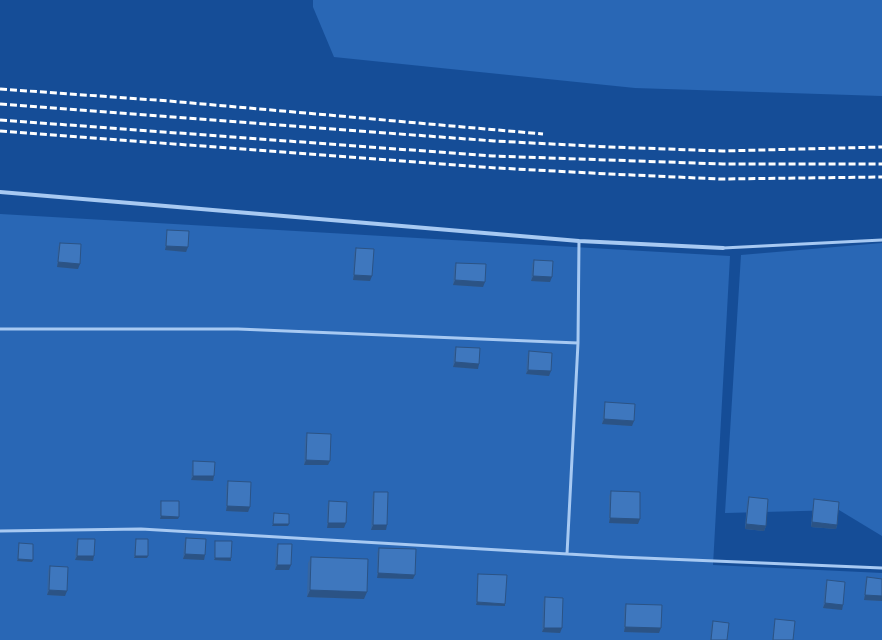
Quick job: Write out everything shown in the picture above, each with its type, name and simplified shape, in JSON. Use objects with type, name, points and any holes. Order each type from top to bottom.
[{"type":"street","points":[[0,192],[579,241],[723,248]]},
{"type":"lane","points":[[723,248],[882,240]]},
{"type":"lane","points":[[567,554],[578,343],[579,241]]},
{"type":"lane","points":[[0,328],[238,329],[578,343]]},
{"type":"lane","points":[[0,531],[141,529],[567,554],[882,568]]},
{"type":"shaded area","points":[[313,0],[882,0],[882,96],[635,88],[334,57],[313,7]]},
{"type":"shaded area","points":[[0,214],[730,256],[713,565],[882,573],[882,640],[0,640]]},
{"type":"shaded area","points":[[882,243],[882,536],[839,510],[725,513],[741,255]]},
{"type":"building","points":[[167,230],[189,231],[188,247],[166,246]]},
{"type":"building","points":[[60,243],[81,244],[80,264],[58,262]]},
{"type":"building","points":[[356,248],[374,249],[372,276],[354,275]]},
{"type":"building","points":[[534,260],[553,261],[552,277],[533,276]]},
{"type":"building","points":[[456,263],[486,264],[485,282],[455,280]]},
{"type":"building","points":[[456,347],[480,348],[479,364],[455,362]]},
{"type":"building","points":[[529,351],[552,353],[551,371],[528,370]]},
{"type":"building","points":[[605,402],[635,404],[634,421],[604,419]]},
{"type":"building","points":[[307,433],[331,434],[330,461],[306,460]]},
{"type":"building","points":[[193,461],[215,462],[214,476],[193,476]]},
{"type":"building","points":[[228,481],[251,482],[250,507],[227,506]]},
{"type":"building","points":[[611,491],[640,492],[640,519],[610,518]]},
{"type":"building","points":[[374,492],[388,492],[387,525],[373,525]]},
{"type":"building","points":[[749,497],[768,499],[766,526],[746,524]]},
{"type":"building","points":[[814,499],[839,502],[837,525],[812,522]]},
{"type":"building","points":[[161,501],[179,501],[179,517],[161,516]]},
{"type":"building","points":[[329,501],[347,502],[346,523],[328,523]]},
{"type":"building","points":[[274,513],[289,514],[289,524],[273,524]]},
{"type":"building","points":[[186,538],[206,539],[205,555],[185,554]]},
{"type":"building","points":[[78,539],[95,539],[94,556],[77,556]]},
{"type":"building","points":[[136,539],[148,539],[148,556],[135,556]]},
{"type":"building","points":[[215,541],[232,541],[231,558],[215,558]]},
{"type":"building","points":[[19,543],[33,544],[33,560],[18,559]]},
{"type":"building","points":[[278,544],[292,544],[291,565],[277,565]]},
{"type":"building","points":[[379,548],[416,549],[415,575],[378,573]]},
{"type":"building","points":[[311,557],[368,559],[367,592],[310,590]]},
{"type":"building","points":[[50,566],[68,567],[67,591],[49,590]]},
{"type":"building","points":[[478,574],[507,575],[505,604],[477,602]]},
{"type":"building","points":[[867,577],[882,579],[882,596],[865,595]]},
{"type":"building","points":[[827,580],[845,582],[843,605],[825,603]]},
{"type":"building","points":[[545,597],[563,598],[562,628],[544,628]]},
{"type":"building","points":[[626,604],[662,605],[661,628],[625,627]]},
{"type":"building","points":[[775,619],[795,621],[793,640],[773,640]]},
{"type":"building","points":[[713,621],[729,623],[727,640],[711,640]]},
{"type":"railway","points":[[0,89],[169,101],[543,134]]},
{"type":"railway","points":[[0,104],[494,141],[610,147],[723,151],[882,147]]},
{"type":"railway","points":[[0,120],[493,156],[723,164],[882,164]]},
{"type":"railway","points":[[0,131],[497,168],[610,174],[720,179],[882,177]]}]
